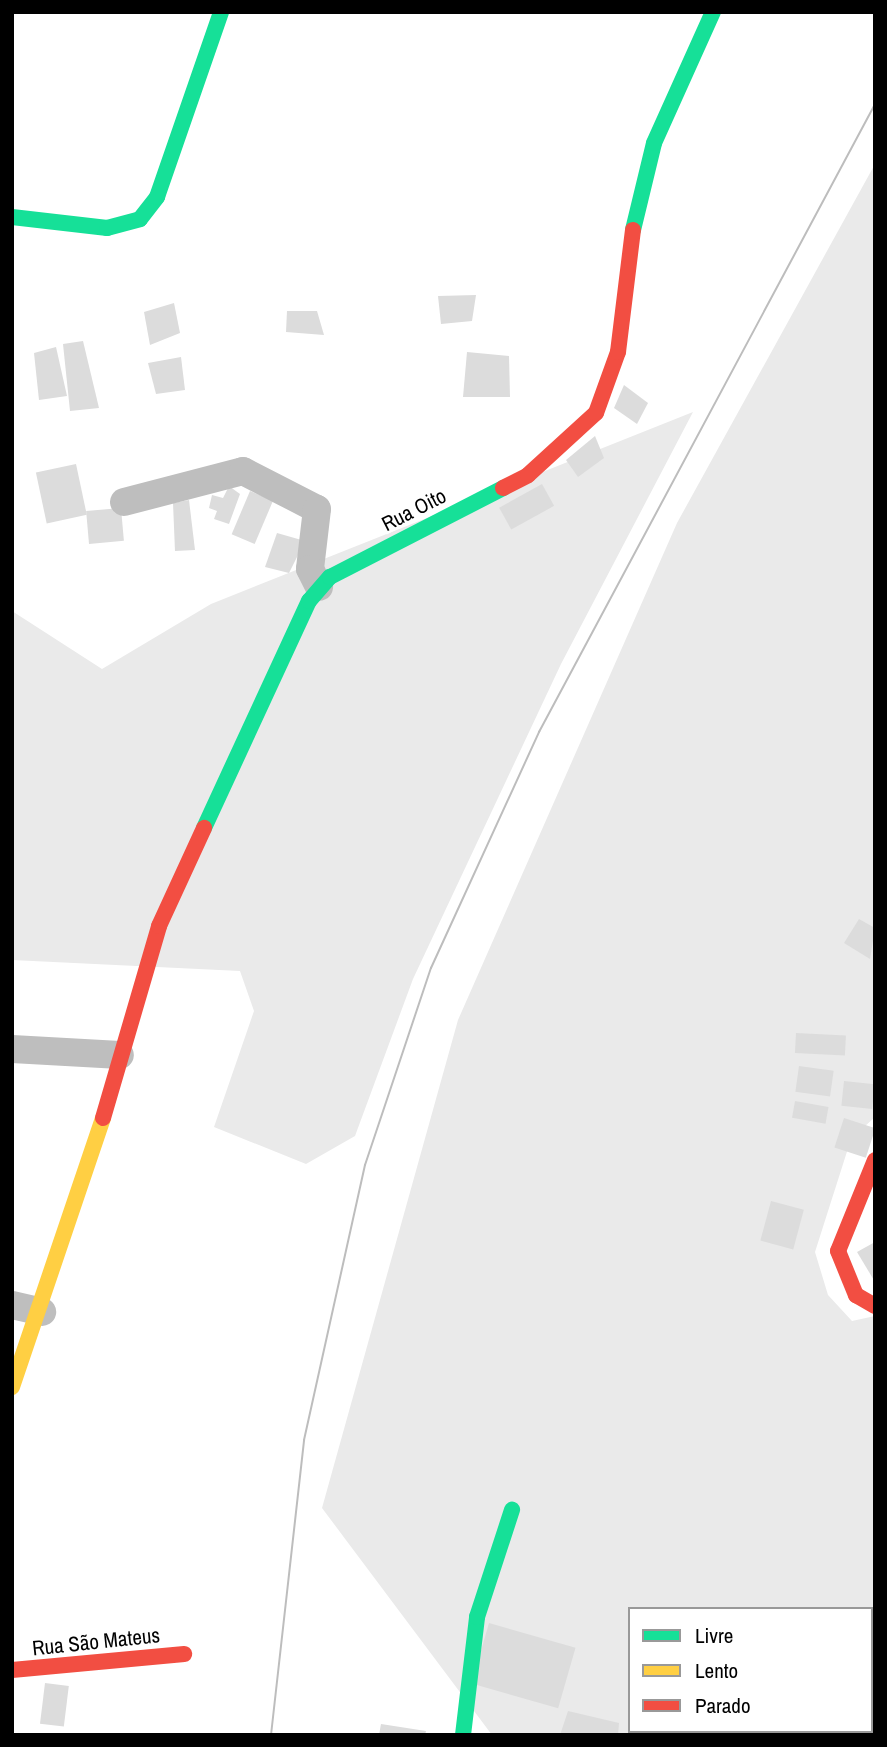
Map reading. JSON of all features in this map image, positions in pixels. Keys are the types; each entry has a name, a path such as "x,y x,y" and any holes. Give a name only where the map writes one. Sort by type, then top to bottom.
{"street":[{"path":"12,217 107,228 140,219 157,197 221,12"},
{"name":"Rua Oito","path":"319,587 528,475 596,413 618,352 643,180 713,12"},
{"path":"12,1387 42,1312 120,1055 189,854 319,587 310,569 317,509 243,471 124,502"},
{"path":"12,1049 120,1055"},
{"path":"875,1160 838,1251 856,1295 875,1306"},
{"path":"12,1305 42,1312"},
{"path":"463,1735 477,1617 512,1510"},
{"name":"Rua São Mateus","path":"12,1670 184,1654"}],"shaded area":[{"path":"875,164 875,1117 851,1139 815,1252 828,1295 852,1321 875,1316 875,1735 492,1735 322,1508 458,1020 677,523"},
{"path":"693,412 561,664 413,979 355,1136 306,1164 214,1127 254,1011 240,971 12,960 12,611 102,669 211,604"}],"building":[{"path":"476,295 472,321 441,324 438,296"},
{"path":"174,303 180,333 150,345 144,312"},
{"path":"287,311 317,311 324,335 286,332"},
{"path":"83,341 99,408 70,411 63,344"},
{"path":"56,347 67,396 39,400 34,353"},
{"path":"467,352 509,356 510,397 463,397"},
{"path":"181,357 185,390 156,394 148,363"},
{"path":"624,385 648,403 637,424 614,408"},
{"path":"595,436 604,458 578,477 566,460"},
{"path":"76,464 87,515 47,523 36,473"},
{"path":"542,484 554,506 511,530 499,508"},
{"path":"229,486 240,494 229,524 214,519 217,511 209,508 212,495 223,498"},
{"path":"250,491 273,501 255,544 232,534"},
{"path":"189,500 195,550 175,551 173,503"},
{"path":"121,508 124,541 89,544 86,511"},
{"path":"277,533 305,541 289,573 265,567"},
{"path":"859,919 875,928 870,959 844,943"},
{"path":"796,1033 846,1036 845,1056 795,1053"},
{"path":"799,1066 834,1071 830,1097 795,1092"},
{"path":"844,1081 875,1084 872,1109 841,1106"},
{"path":"795,1101 828,1107 826,1124 792,1118"},
{"path":"844,1118 875,1128 866,1158 834,1147"},
{"path":"771,1201 804,1210 793,1249 760,1241"},
{"path":"875,1242 875,1282 857,1252"},
{"path":"489,1623 576,1648 558,1708 472,1684"},
{"path":"45,1683 69,1686 64,1727 40,1724"},
{"path":"568,1711 619,1723 618,1735 560,1735"},
{"path":"381,1724 426,1731 425,1735 379,1735"}],"tram line":[{"path":"271,1735 304,1440 365,1165 431,968 539,732 875,104"}],"traffic: fast":[{"path":"12,217 107,228 140,219 157,197 221,12"},
{"path":"633,230 654,143 713,12"},
{"path":"204,828 309,601 330,577 503,488"},
{"path":"463,1735 477,1617 512,1510"}],"traffic: slow":[{"path":"12,1387 103,1118"}],"traffic: jam":[{"path":"503,488 528,475 596,413 618,352 633,230"},
{"path":"103,1118 159,926 204,828"},
{"path":"875,1160 838,1251 856,1295 875,1306"},
{"path":"12,1670 184,1654"}]}
